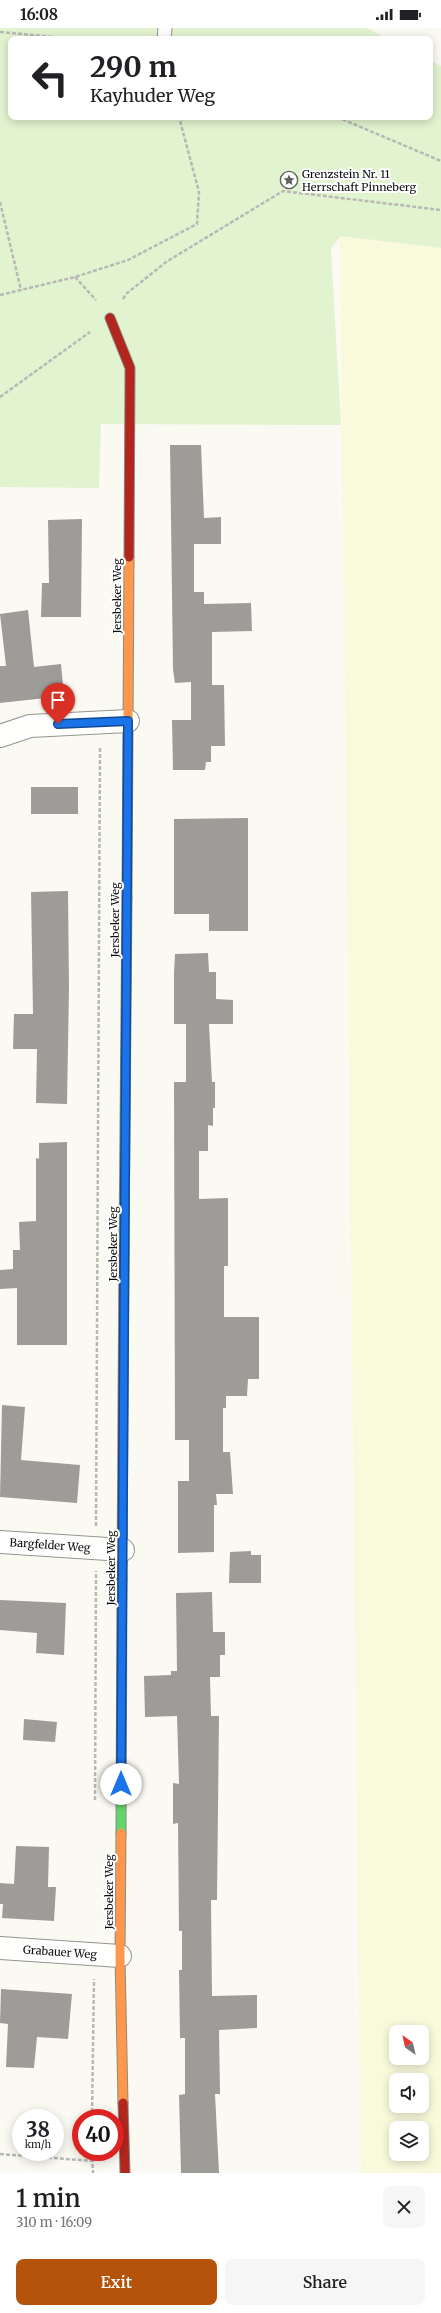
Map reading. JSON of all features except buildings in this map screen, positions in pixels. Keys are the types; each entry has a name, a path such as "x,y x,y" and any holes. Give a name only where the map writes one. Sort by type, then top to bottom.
{"street":[{"name":"Jersbeker Weg","path":"110,318 130,368 120,1956 125,2173"},
{"path":"0,736 30,726 128,721"},
{"name":"Bargfelder Weg","path":"0,1542 123,1550"},
{"name":"Grabauer Weg","path":"0,1948 120,1956"}],"path":[{"path":"0,32 43,36"},
{"path":"0,295 75,277 128,260 197,224 199,192 180,120"},
{"path":"344,120 441,161"},
{"path":"0,398 110,318 126,294 166,262 283,191 441,210"},
{"path":"0,202 21,290"},
{"path":"75,277 98,303"},
{"path":"95,1803 100,722"},
{"path":"92,2109 95,1954"},
{"path":"0,2154 72,2159"},
{"path":"93,2161 93,2173"}],"green space":[{"path":"0,28 367,28 382,36 8,36 8,120 433,120 433,62 441,66 441,248 341,236 331,248 341,425 101,424 99,488 0,487"},
{"path":"340,236 441,248 441,2173 361,2173"}],"traffic: fast":[{"path":"124,1243 127,898"},
{"path":"121,1833 122,1579"}],"traffic: slow":[{"path":"127,898 129,557"},
{"path":"121,1833 120,1956 123,2103"}],"traffic: jam":[{"path":"110,318 130,368 129,557"},
{"path":"122,1579 124,1243"},
{"path":"123,2103 125,2173"}],"place":[{"name":"Grenzstein Nr. 11 Herrschaft Pinneberg","path":"289,180"}],"route":[{"path":"58,724 128,721 121,1784"}]}
